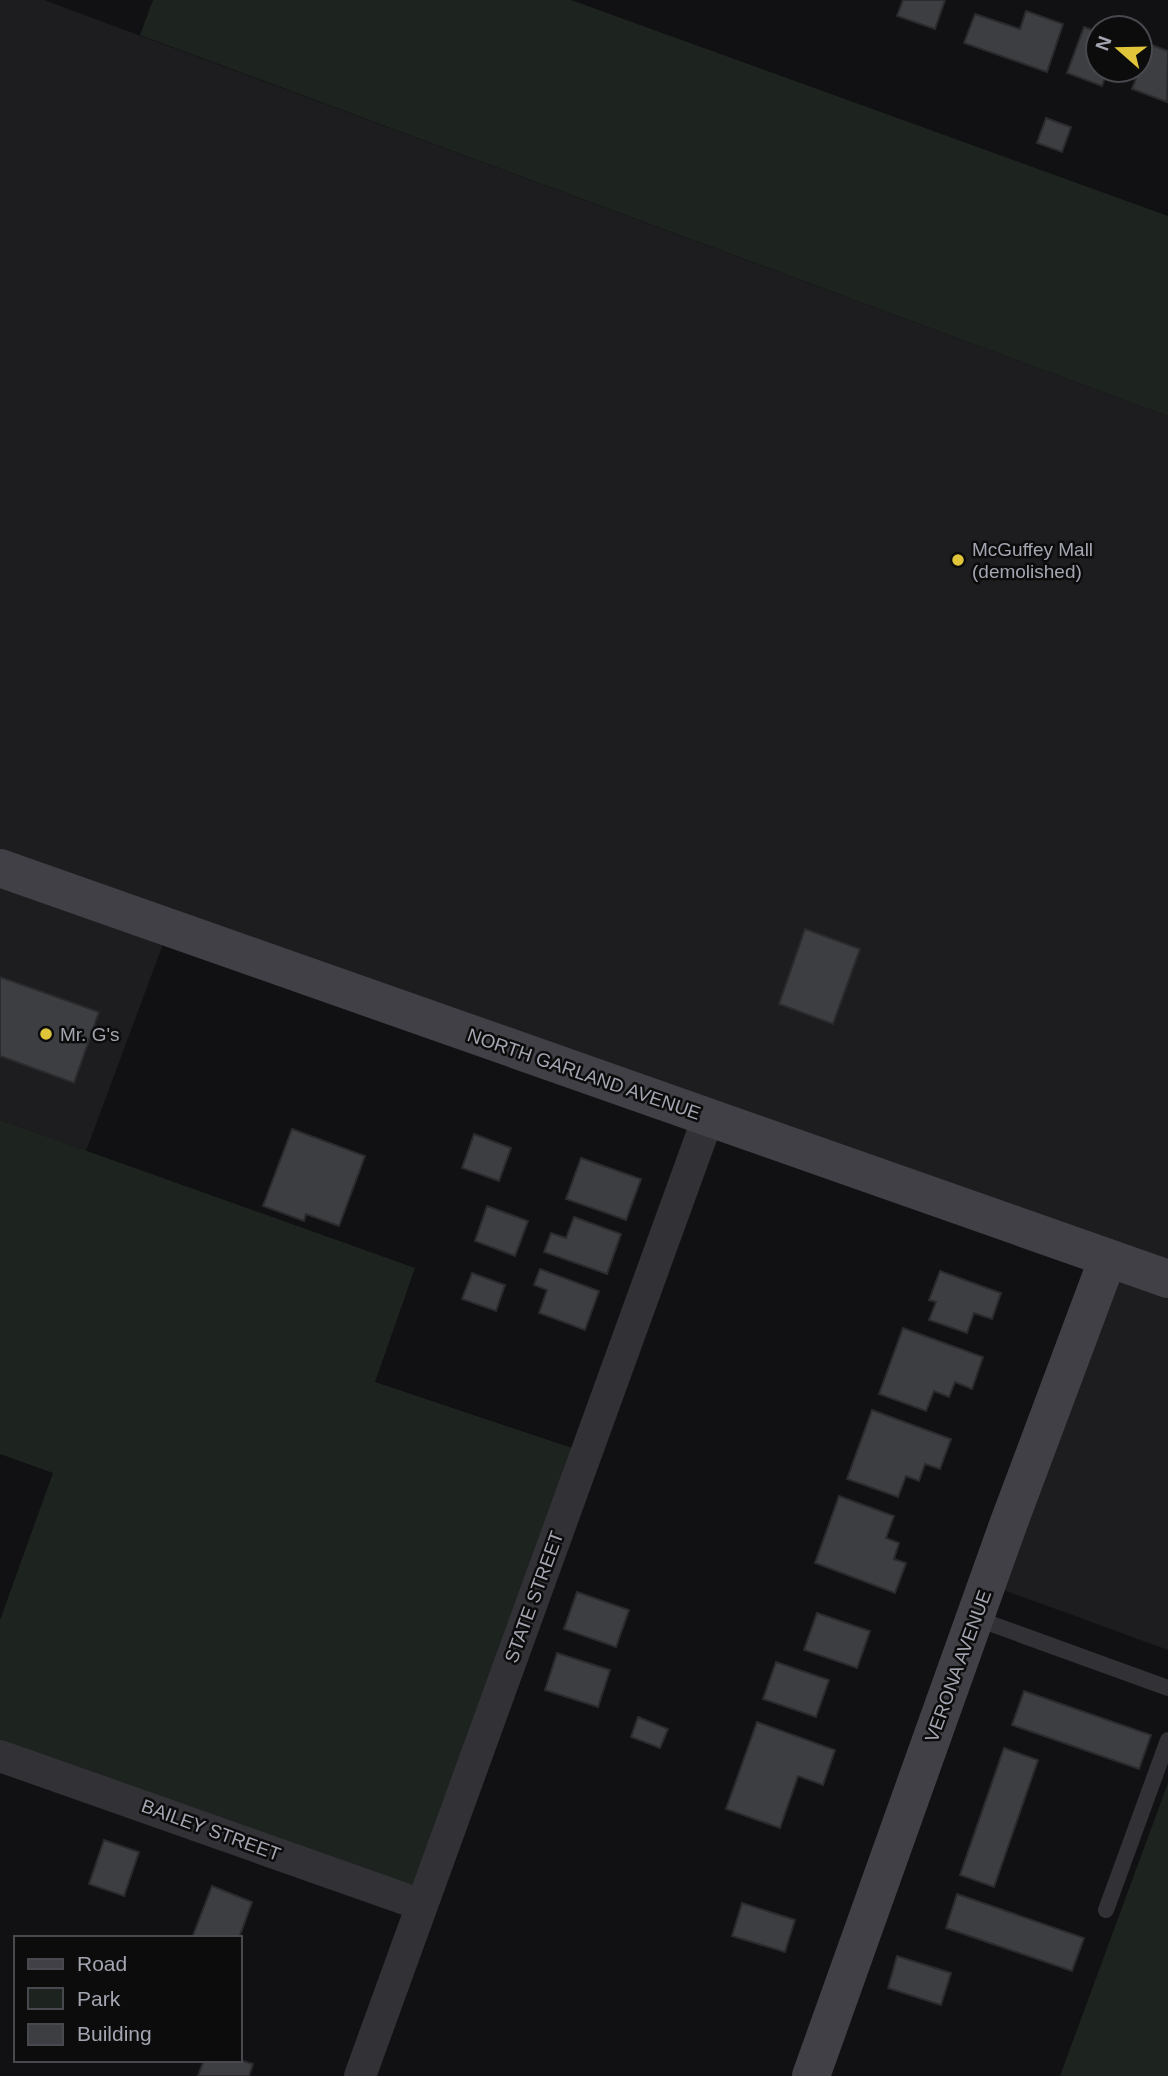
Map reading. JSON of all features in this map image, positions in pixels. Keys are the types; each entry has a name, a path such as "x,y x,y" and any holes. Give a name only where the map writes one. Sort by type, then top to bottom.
{"street":[{"name":"NORTH GARLAND AVENUE","path":"0,868 1168,1279"},
{"name":"STATE STREET","path":"360,2076 708,1118"},
{"name":"VERONA AVENUE","path":"811,2076 975,1618 1108,1258"},
{"name":"BAILEY STREET","path":"0,1755 422,1905"}],"lane":[{"path":"975,1618 1168,1688"},
{"path":"1106,1910 1168,1740"}],"shaded area":[{"path":"0,0 44,0 1168,416 1168,1650 987,1584 1108,1258 169,928 86,1151 0,1120"}],"green space":[{"path":"153,0 571,0 1168,216 1168,416 140,35"},
{"path":"0,1120 415,1268 375,1382 587,1453 422,1905 0,1756 0,1620 53,1473 0,1454"},
{"path":"1168,1783 1168,2076 1060,2076"}],"building":[{"path":"903,0 945,0 935,29 897,16"},
{"path":"1026,11 1063,24 1047,72 964,43 975,14 1020,29"},
{"path":"1084,27 1084,79 1067,73"},
{"path":"1154,46 1168,51 1167,102 1132,89 1134,84 1154,84"},
{"path":"1046,118 1071,127 1062,152 1037,143"},
{"path":"805,929 860,949 833,1024 779,1004"},
{"name":"Mr. G's","path":"0,977 99,1012 74,1083 0,1056"},
{"path":"292,1129 365,1156 339,1226 306,1214 304,1221 263,1206"},
{"path":"474,1134 511,1148 499,1181 462,1168"},
{"path":"581,1158 641,1179 626,1220 566,1199"},
{"path":"487,1206 528,1221 515,1256 475,1241"},
{"path":"574,1217 621,1234 607,1274 544,1252 551,1233 566,1238"},
{"path":"540,1269 599,1291 585,1330 539,1313 547,1290 534,1285"},
{"path":"940,1271 1001,1293 992,1319 974,1313 967,1333 929,1320 936,1302 929,1300"},
{"path":"472,1273 505,1285 496,1311 462,1299"},
{"path":"903,1328 983,1357 972,1389 955,1382 949,1397 934,1391 926,1411 879,1394"},
{"path":"872,1410 951,1439 940,1469 925,1464 919,1481 906,1476 898,1497 847,1479"},
{"path":"839,1496 894,1516 886,1538 899,1543 894,1559 906,1563 895,1593 815,1563"},
{"path":"577,1592 629,1610 616,1647 564,1629"},
{"path":"817,1613 870,1631 857,1668 804,1650"},
{"path":"557,1653 610,1670 598,1707 545,1690"},
{"path":"776,1662 829,1680 816,1717 763,1699"},
{"path":"1024,1691 1151,1735 1139,1769 1012,1725"},
{"path":"638,1717 668,1729 660,1748 631,1737"},
{"path":"757,1722 835,1750 823,1785 798,1776 780,1828 726,1809"},
{"path":"1004,1748 1038,1760 994,1887 960,1875"},
{"path":"104,1840 139,1852 124,1896 89,1884"},
{"path":"212,1886 252,1902 240,1936 193,1936"},
{"path":"957,1894 1084,1938 1072,1971 946,1928"},
{"path":"742,1903 795,1920 785,1952 732,1936"},
{"path":"897,1956 951,1973 941,2005 888,1988"},
{"path":"242,2061 253,2064 249,2076 198,2076 203,2062"}],"place":[{"name":"McGuffey Mall (demolished)","path":"958,560"},
{"name":"Mr. G's","path":"46,1034"}]}
